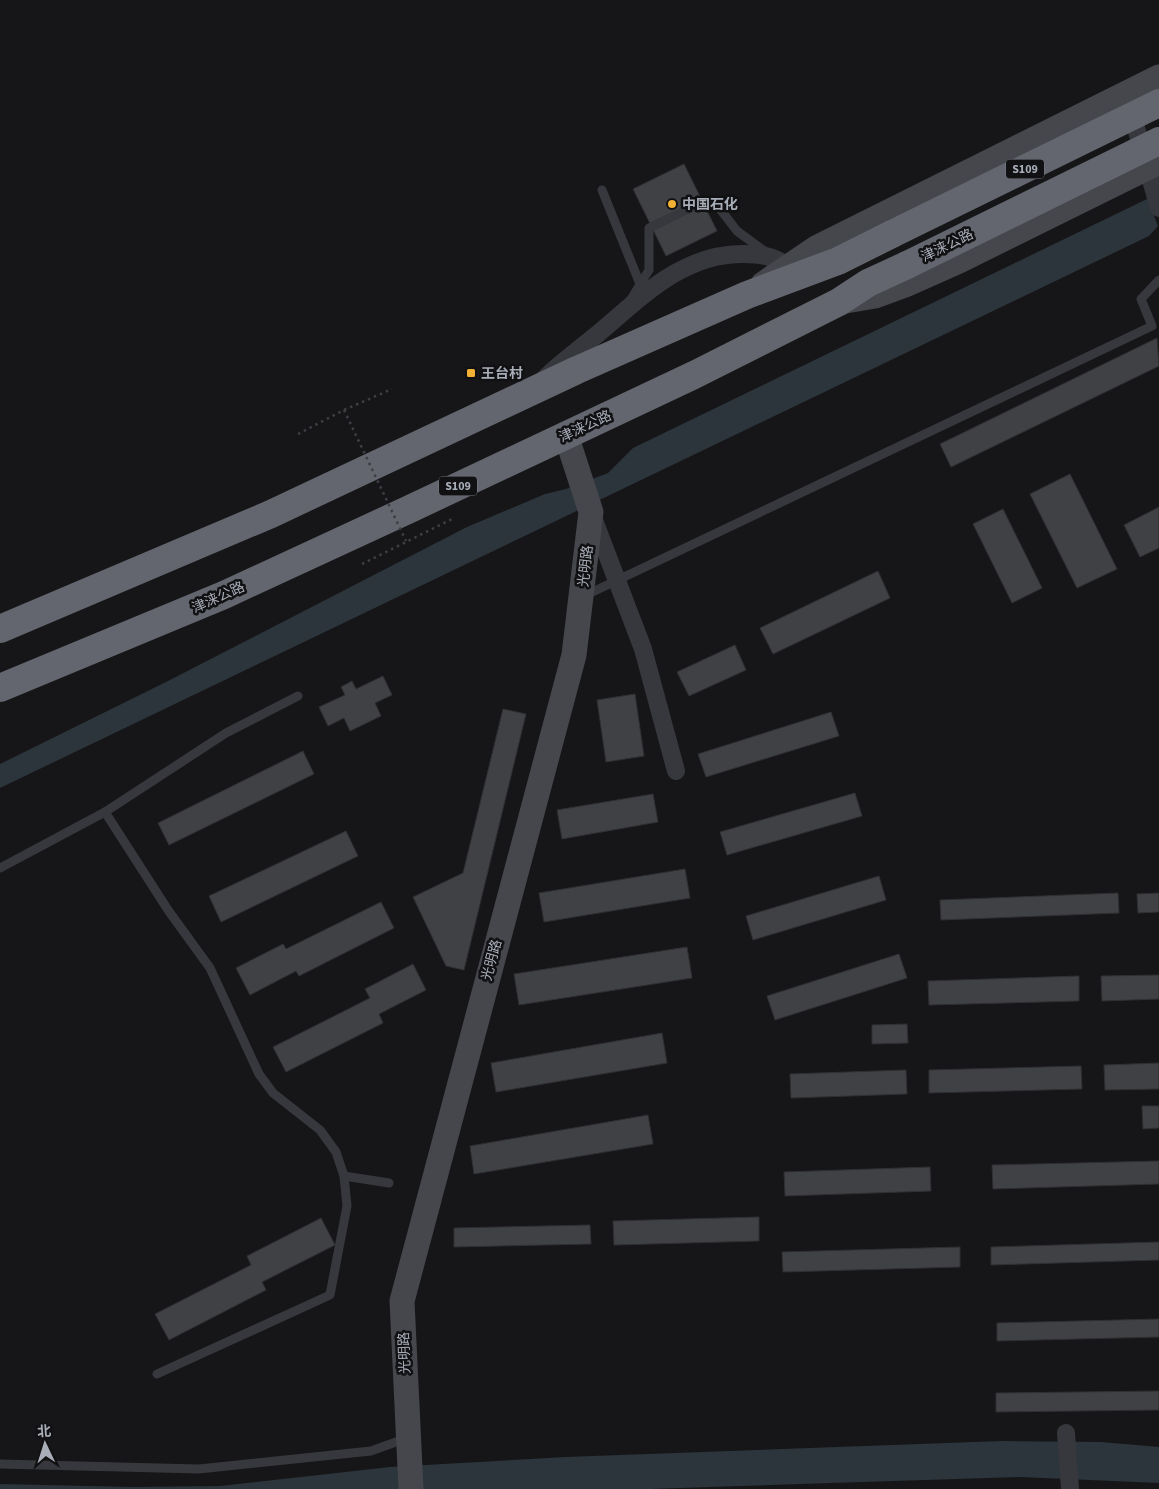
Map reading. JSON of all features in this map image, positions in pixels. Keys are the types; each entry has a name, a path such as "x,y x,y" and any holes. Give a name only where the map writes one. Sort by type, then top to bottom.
{"highway":[{"name":"S109","path":"0,629 271,514 530,393 747,295 786,266 838,261 1159,103"},
{"name":"津涞公路","path":"0,688 224,595 694,375 839,302 868,284 1159,141"}],"street":[{"path":"530,393 564,359 668,276 703,259 719,255 738,254 786,266 834,238 1125,92 1159,77"},
{"path":"1125,92 1153,168 1159,208"},
{"path":"839,302 875,296 905,286 959,262 1153,168"},
{"name":"光明路","path":"411,1489 402,1301 574,655 591,512 566,435"},
{"path":"591,512 643,649 676,771"},
{"path":"1066,1434 1070,1488"}],"lane":[{"path":"602,190 640,284"},
{"path":"621,314 650,266 647,247 649,228 705,201 717,205 737,231 786,266"},
{"path":"581,598 1152,326 1142,299 1159,280"},
{"path":"0,868 105,812 226,733 298,696"},
{"path":"105,812 168,910 210,968 258,1074 273,1092 320,1130 336,1152 344,1176 347,1206 330,1295 157,1374"},
{"path":"344,1176 389,1183"},
{"path":"0,1464 199,1468 371,1450 408,1444"}],"path":[{"path":"298,434 344,410 392,389"},
{"path":"344,410 406,541"},
{"path":"362,564 454,518"}],"shaded area":[{"path":"1147,199 1158,226 1149,236 0,788 0,764 166,682 467,527 545,494 566,489 608,473 633,448"},
{"path":"1002,1441 1101,1442 1159,1447 1159,1483 1020,1477 650,1489 0,1489 0,1484 133,1487 220,1486 390,1467 566,1457"}],"building":[{"path":"684,164 717,231 666,256 633,189"},
{"path":"1157,338 1159,366 951,467 940,444"},
{"path":"1070,474 1117,569 1077,588 1030,494"},
{"path":"1159,507 1159,548 1140,557 1124,525"},
{"path":"1003,509 1042,588 1012,603 973,524"},
{"path":"878,571 890,598 773,654 760,628"},
{"path":"735,645 746,670 689,696 677,672"},
{"path":"383,676 392,695 375,703 381,716 350,731 344,718 328,726 319,707 345,695 341,687 352,681 356,689"},
{"path":"635,694 644,756 606,762 597,700"},
{"path":"503,709 526,714 464,970 446,966 413,897 463,873"},
{"path":"831,712 839,736 706,777 698,754"},
{"path":"303,751 314,774 169,845 158,823"},
{"path":"855,793 862,816 727,855 720,832"},
{"path":"653,794 658,822 562,839 557,810"},
{"path":"346,831 358,856 221,922 209,896"},
{"path":"685,869 690,898 544,922 539,893"},
{"path":"879,876 886,900 753,940 746,916"},
{"path":"1118,893 1119,913 941,920 940,900"},
{"path":"1159,893 1159,912 1138,913 1137,894"},
{"path":"381,902 394,928 299,976 296,971 250,995 236,968 283,944 286,949"},
{"path":"687,947 692,978 519,1005 514,974"},
{"path":"899,954 907,978 775,1020 767,996"},
{"path":"413,964 426,990 379,1014 383,1023 286,1072 273,1047 370,998 365,989"},
{"path":"1159,975 1159,999 1102,1001 1101,976"},
{"path":"1079,976 1079,1001 929,1005 928,981"},
{"path":"907,1024 908,1043 872,1044 872,1025"},
{"path":"662,1033 667,1063 496,1092 491,1063"},
{"path":"1159,1063 1159,1089 1105,1090 1104,1065"},
{"path":"1081,1066 1082,1089 929,1093 929,1070"},
{"path":"906,1070 907,1094 791,1098 790,1074"},
{"path":"1142,1106 1159,1106 1159,1128 1143,1129"},
{"path":"648,1115 653,1144 474,1174 470,1146"},
{"path":"1159,1161 1159,1184 993,1189 992,1165"},
{"path":"930,1167 931,1191 785,1196 784,1172"},
{"path":"759,1217 759,1241 614,1245 613,1221"},
{"path":"321,1218 335,1245 262,1282 266,1290 169,1340 155,1314 251,1265 247,1256"},
{"path":"590,1225 591,1244 454,1247 454,1228"},
{"path":"1159,1242 1159,1260 991,1265 991,1247"},
{"path":"960,1247 960,1267 783,1272 782,1252"},
{"path":"1159,1319 1159,1337 997,1341 997,1323"},
{"path":"1159,1391 1159,1410 996,1412 996,1393"}],"place":[{"name":"中国石化","path":"672,204"},
{"name":"王台村","path":"471,373"}]}
